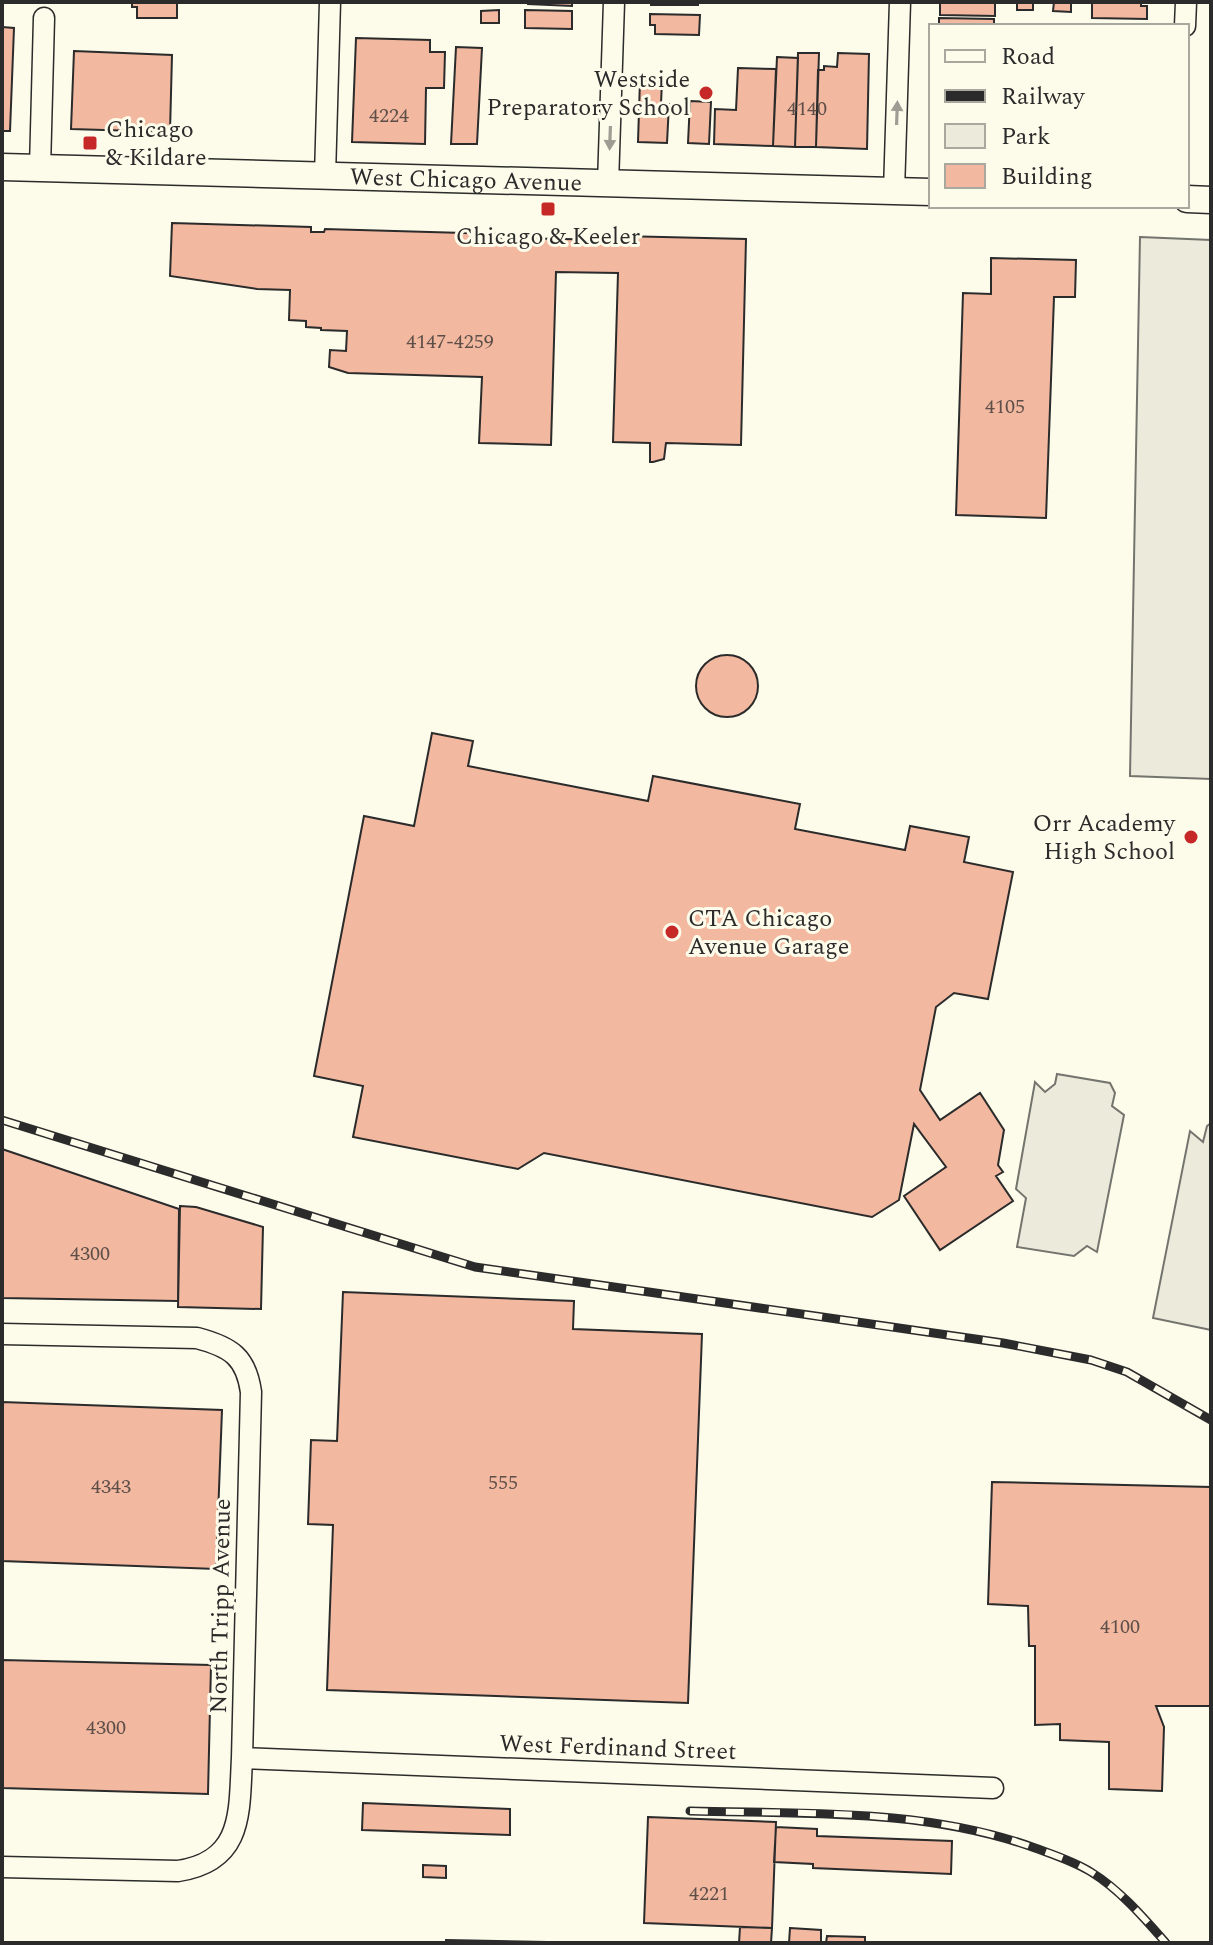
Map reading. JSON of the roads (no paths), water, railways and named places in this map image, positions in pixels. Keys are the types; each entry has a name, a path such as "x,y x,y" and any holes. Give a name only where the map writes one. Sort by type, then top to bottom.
{"main road":[{"name":"West Chicago Avenue","path":"2,167 929,192"},
{"path":"1189,199 1211,200"}],"street":[{"path":"325,176 330,2"},
{"path":"608,184 614,2"},
{"path":"894,191 900,2"},
{"path":"1185,24 1186,2"},
{"path":"40,168 44,18"},
{"name":"North Tripp Avenue","path":"2,1334 197,1338 219,1344 239,1358 248,1373 251,1392 242,1758 238,1815 232,1837 202,1868 178,1871 2,1867"},
{"name":"West Ferdinand Street","path":"242,1758 993,1788"}],"railway":[{"path":"2,1120 475,1267 1003,1343 1091,1360 1127,1372 1211,1420"},
{"path":"690,1811 864,1816 951,1826 993,1835 1035,1848 1091,1872 1121,1896 1166,1943"}],"place":[{"name":"Westside Preparatory School","path":"706,93"},
{"name":"Chicago & Kildare","path":"90,143"},
{"name":"Chicago & Keeler","path":"548,209"},
{"name":"Orr Academy High School","path":"1191,837"},
{"name":"CTA Chicago Avenue Garage","path":"672,932"}]}
